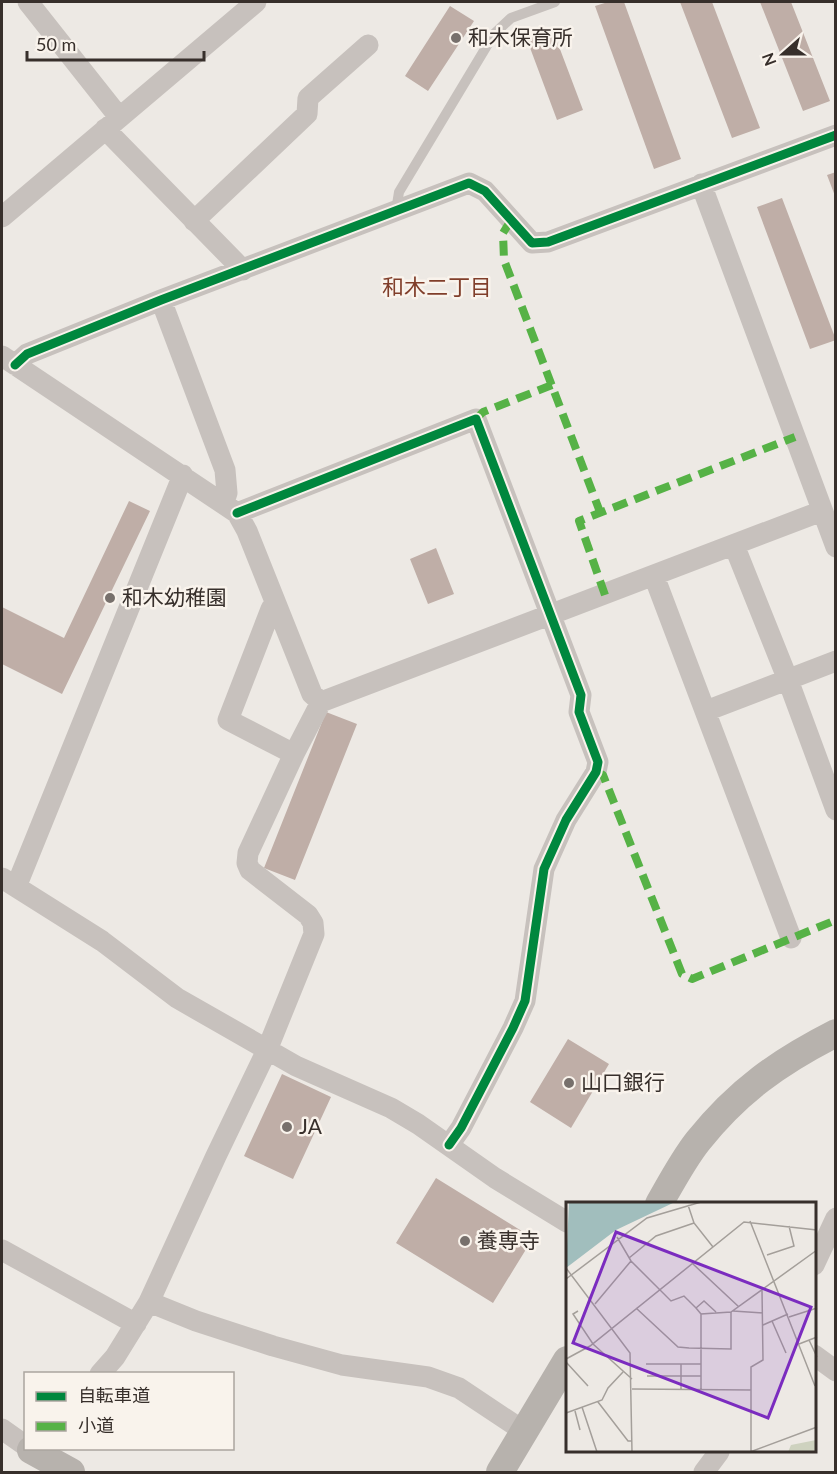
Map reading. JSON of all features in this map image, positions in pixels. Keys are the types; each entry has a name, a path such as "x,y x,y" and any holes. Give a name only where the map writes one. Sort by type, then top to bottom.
{"street":[{"path":"28,2 112,123 194,221 243,270"},
{"path":"2,217 256,2"},
{"path":"194,221 307,114 308,98 368,45"},
{"path":"8,360 469,183 485,191 532,243 548,242 836,135"},
{"path":"701,184 836,547"},
{"path":"161,300 225,470 230,507"},
{"path":"8,360 230,507 247,531 312,694 321,702"},
{"path":"230,507 476,418 581,695 579,712 598,762 596,772 566,820 544,869 525,1001 461,1128 448,1145"},
{"path":"183,475 9,882 102,941 177,998 296,1066 391,1108 495,1178 566,1221"},
{"path":"102,1372 115,1357 149,1302 267,1050 314,934 313,923 308,915 250,870 247,862 248,853 321,702 822,511"},
{"path":"734,544 836,810"},
{"path":"654,576 791,938"},
{"path":"277,606 271,609 228,720 294,754"},
{"path":"706,711 836,661"},
{"path":"660,1202 697,1142 732,1104 764,1075 803,1049 836,1033"},
{"path":"816,1261 836,1218"},
{"path":"2,1251 136,1324"},
{"path":"149,1302 196,1321 342,1365 428,1377 459,1388 525,1432"},
{"path":"816,1356 836,1371"},
{"path":"500,1473 566,1362"},
{"path":"2,1429 24,1444"},
{"path":"32,1450 71,1473"},
{"path":"704,1473 718,1453"}],"lane":[{"path":"396,211 399,192 494,34 511,18 555,2"}],"building":[{"path":"608,2 624,2 681,159 654,169 595,6"},
{"path":"680,2 712,2 760,128 732,138"},
{"path":"760,2 791,2 830,101 803,111"},
{"path":"450,6 474,21 428,91 405,76"},
{"path":"552,28 583,110 557,120 526,37"},
{"path":"836,172 836,196 835,196 827,175"},
{"path":"782,198 836,340 810,349 757,207"},
{"path":"129,501 150,511 62,694 2,664 2,607 64,638"},
{"path":"436,548 454,594 428,604 410,559"},
{"path":"326,712 357,724 295,880 264,868"},
{"name":"山口銀行","path":"568,1039 609,1064 571,1128 530,1102"},
{"name":"JA","path":"282,1074 331,1097 293,1179 244,1156"},
{"name":"養専寺","path":"436,1178 533,1238 493,1303 396,1243"}],"marked path":[{"path":"511,220 503,233 504,260 600,512"},
{"path":"476,419 483,412 552,385"},
{"path":"605,595 579,521 795,437"},
{"path":"596,772 603,775 682,974 692,979 836,920"}],"cycle path":[{"path":"15,365 27,354 161,300 469,183 485,191 532,243 548,242 836,135"},
{"path":"237,513 476,419 581,695 579,712 598,762 596,772 566,820 544,869 525,1001 461,1128 449,1145"}],"place":[{"name":"和木保育所","path":"456,38"},
{"name":"和木幼稚園","path":"110,598"},
{"name":"山口銀行","path":"569,1083"},
{"name":"JA","path":"287,1127"},
{"name":"養専寺","path":"465,1241"}],"district":[{"name":"和木二丁目","path":"437,287"}]}
